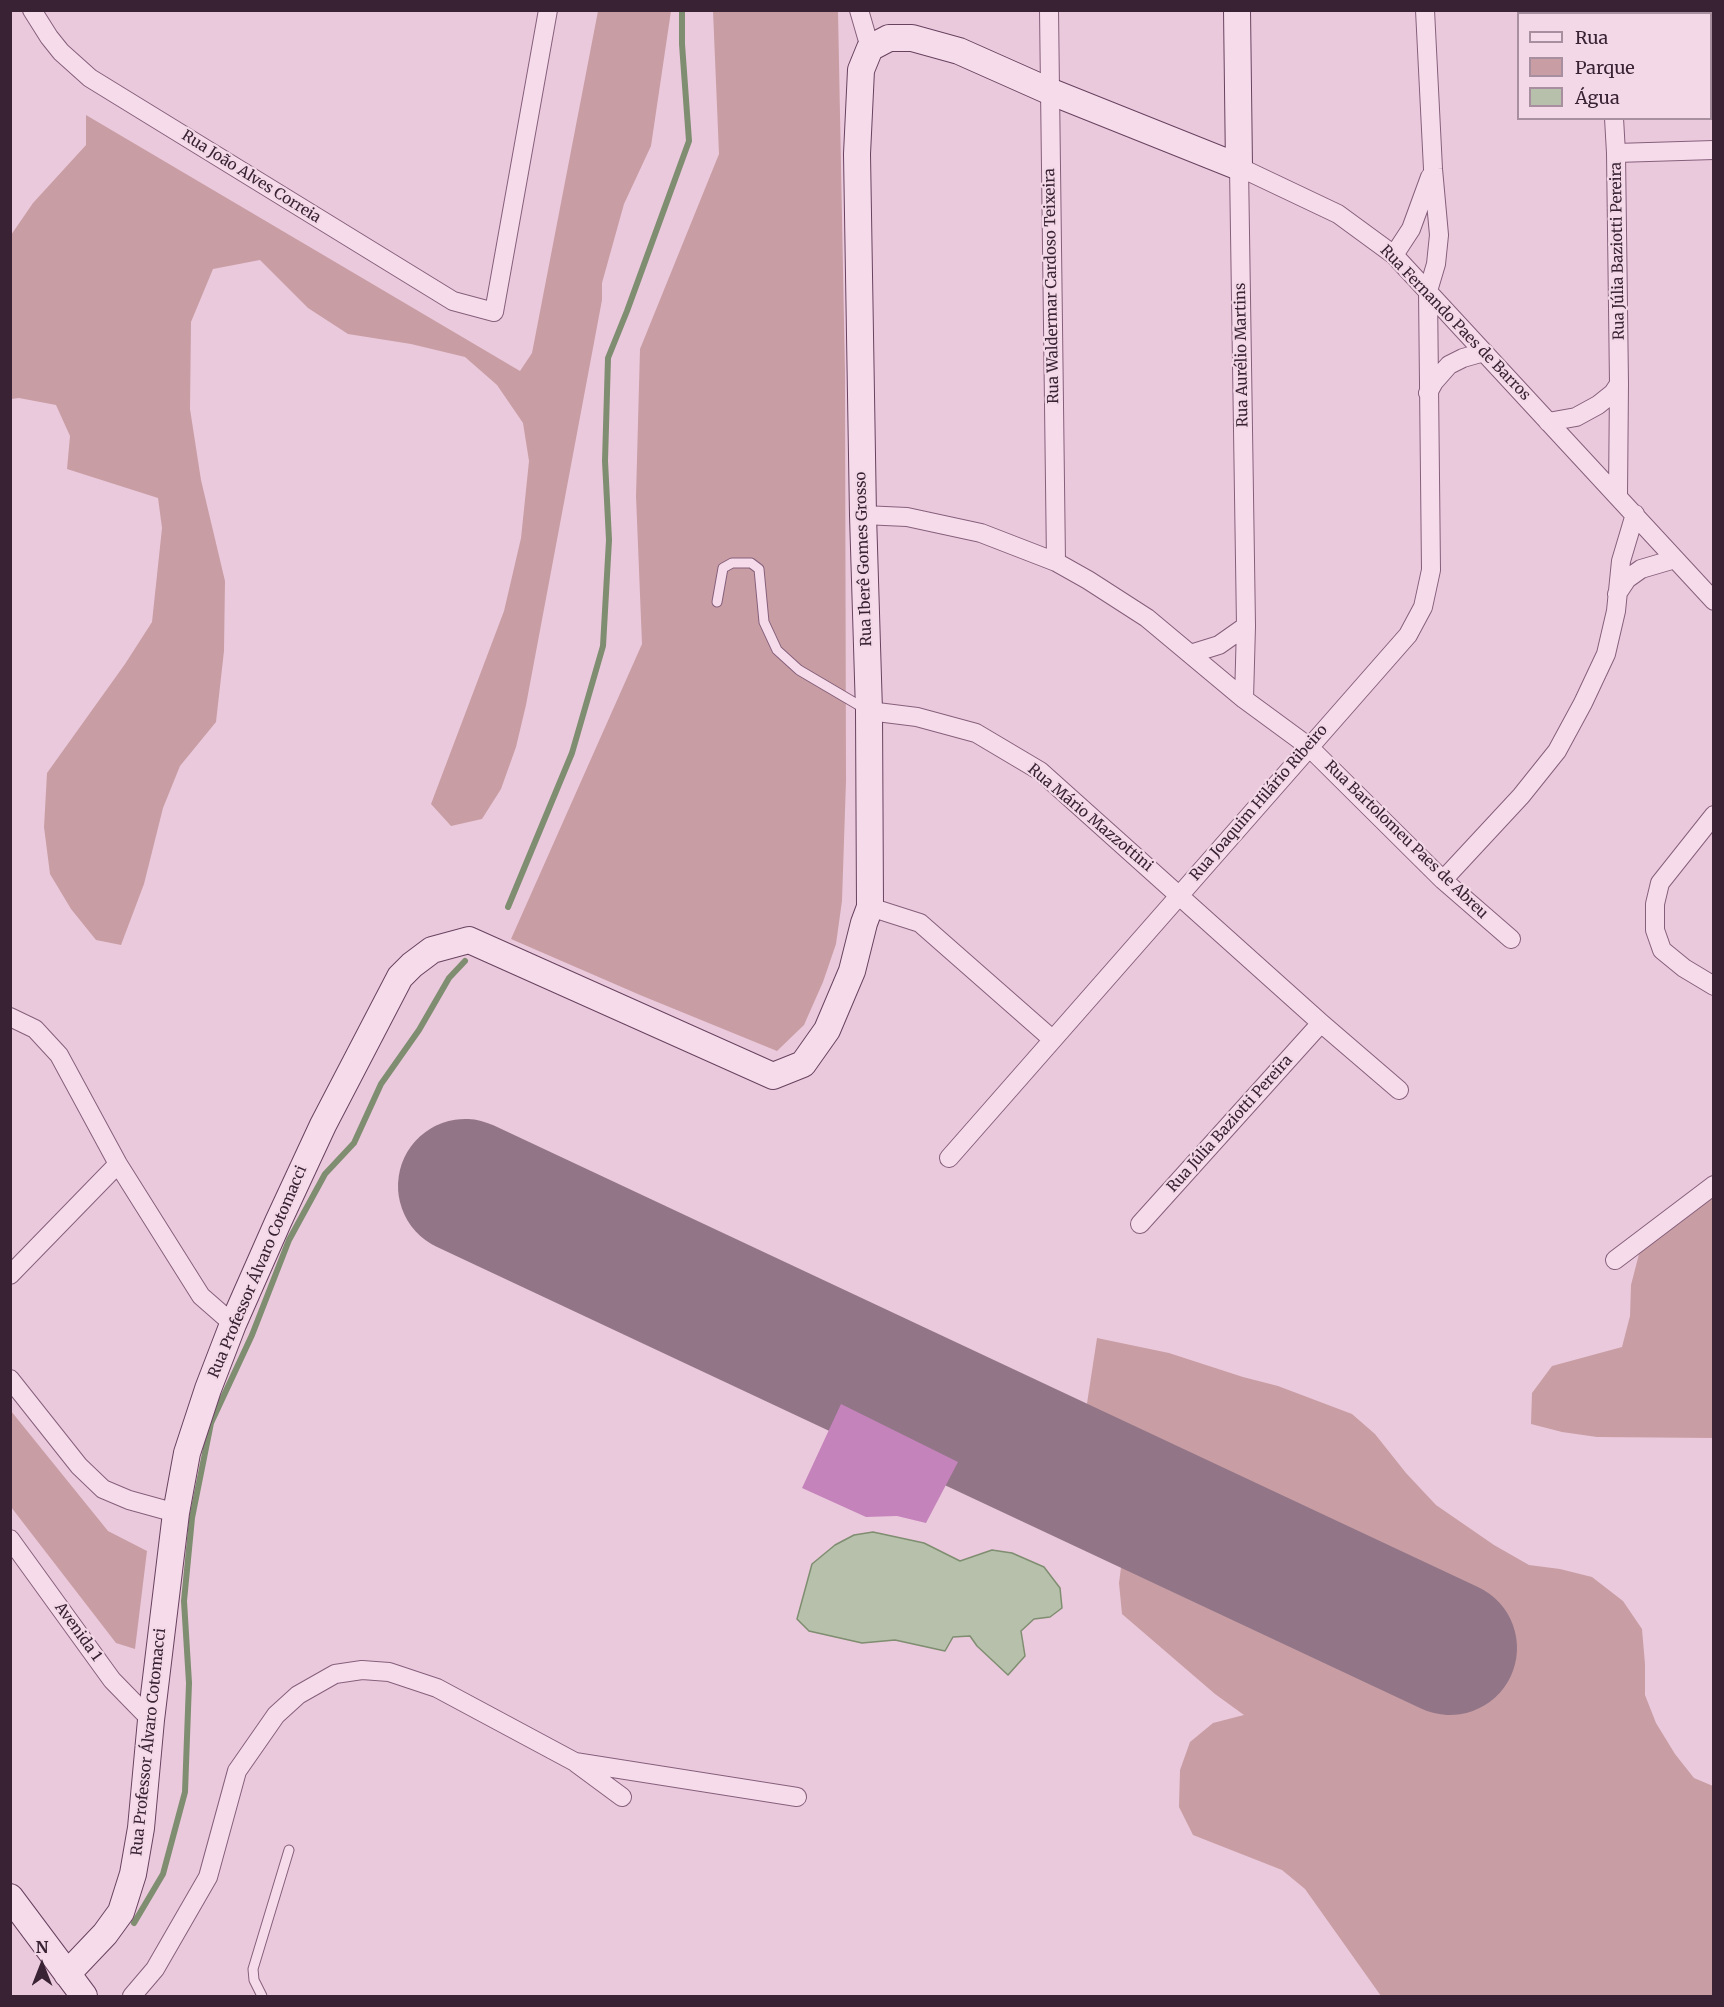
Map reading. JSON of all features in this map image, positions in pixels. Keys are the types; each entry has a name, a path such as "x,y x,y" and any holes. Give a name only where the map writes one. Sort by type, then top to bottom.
{"street":[{"name":"Rua João Alves Correia","path":"33,10 49,38 90,78 453,301 494,312 548,10"},
{"path":"859,10 870,48"},
{"name":"Rua Waldermar Cardoso Teixeira","path":"1049,10 1056,562"},
{"name":"Rua Aurélio Martins","path":"1237,10 1246,626 1244,699"},
{"name":"Rua Joaquim Hilário Ribeiro","path":"949,1158 1308,746 1408,635 1423,607 1431,570 1428,291 1436,264 1439,235 1432,169 1425,10"},
{"name":"Rua Fernando Paes de Barros","path":"870,48 889,38 912,38 959,51 1049,91 1239,167 1338,214 1394,255 1618,495 1713,601"},
{"name":"Rua Iberê Gomes Grosso","path":"773,1076 803,1064 827,1030 852,971 870,907 869,711 857,154 861,69 870,48"},
{"name":"Rua Júlia Baziotti Pereira","path":"1614,120 1619,384 1618,495"},
{"path":"1616,153 1713,150"},
{"name":"Rua Joaquim Hilário Ribeiro","path":"1394,255 1411,229 1432,169"},
{"path":"1428,393 1434,382 1449,365 1484,351"},
{"path":"1548,422 1576,417 1598,405 1613,393 1619,384"},
{"path":"1443,880 1521,796 1557,751 1606,654 1616,611 1621,561 1635,514"},
{"name":"Rua Bartolomeu Paes de Abreu","path":"863,515 907,517 981,533 1056,562 1147,618 1244,699 1308,746 1443,880 1511,939"},
{"path":"1616,595 1627,579 1641,569 1675,559"},
{"path":"1190,654 1219,645 1246,626"},
{"name":"Rua Mário Mazzottini","path":"869,711 916,717 976,733 1040,771 1399,1090"},
{"path":"1713,815 1660,883 1655,904 1655,930 1662,950 1684,968 1713,986"},
{"path":"870,907 920,923 1052,1039"},
{"name":"Rua Professor Álvaro Cotomacci","path":"67,1974 105,1934 120,1912 133,1874 141,1828 150,1720 176,1513 188,1453 208,1389 233,1324 323,1125 400,977 432,950 469,940 773,1076"},
{"path":"10,1017 35,1029 59,1055 118,1164 201,1296 233,1324"},
{"name":"Rua Júlia Baziotti Pereira","path":"1140,1224 1321,1023"},
{"path":"10,1275 118,1164"},
{"path":"1615,1260 1713,1185"},
{"path":"10,1379 79,1466 103,1489 129,1500 176,1513"},
{"name":"Avenida 1","path":"10,1539 112,1680 150,1720"},
{"path":"132,1996 155,1969 208,1877 237,1771 276,1715 298,1695 335,1674 362,1670 389,1672 437,1688 575,1762 622,1797"},
{"path":"575,1762 796,1797"},
{"path":"10,1897 84,1996"}],"lane":[{"name":"Rua Mário Mazzottini","path":"717,602 723,568 732,563 751,563 759,569 764,622 777,650 799,670 869,711"},
{"path":"262,1996 254,1980 253,1969 289,1850"}],"green space":[{"path":"598,11 671,11 651,146 624,204 602,283 602,300 526,705 516,747 501,789 482,819 451,826 431,804 504,611 521,538 529,461 523,423 497,385 465,357 411,344 348,334 308,308 260,260 213,269 191,322 190,409 201,480 225,581 224,651 216,722 180,766 163,808 144,884 121,945 96,940 71,909 50,874 44,827 47,773 125,664 152,622 162,528 158,498 67,469 70,436 56,405 19,398 11,399 11,235 33,203 86,145 86,115 520,371 532,353"},
{"path":"713,11 838,11 845,372 846,781 842,901 836,944 823,982 804,1025 777,1051 511,939 642,644 636,496 640,349 719,154"},
{"path":"1713,1183 1713,1438 1597,1437 1562,1432 1531,1424 1532,1393 1552,1366 1622,1347 1630,1316 1631,1285 1639,1254"},
{"path":"1097,1338 1169,1353 1278,1386 1352,1414 1375,1434 1406,1473 1436,1505 1494,1545 1529,1565 1560,1569 1592,1577 1623,1601 1642,1629 1645,1695 1656,1723 1675,1754 1694,1778 1713,1786 1713,1996 1381,1996 1305,1889 1282,1870 1193,1835 1179,1807 1180,1770 1190,1742 1213,1723 1244,1715 1215,1694 1122,1614 1119,1583 1123,1552 1154,1556 1209,1584 1240,1596 1294,1632 1348,1660 1411,1665 1442,1661 1454,1635 1431,1630 1186,1521 1159,1505 1086,1442 1086,1410"},
{"path":"11,1411 108,1531 147,1551 135,1649 116,1643 11,1507"}],"water":[{"path":"873,1532 924,1543 960,1561 992,1550 1012,1553 1044,1567 1060,1588 1062,1608 1050,1617 1034,1619 1021,1631 1025,1656 1008,1675 977,1646 970,1636 953,1637 945,1651 895,1640 862,1643 809,1631 797,1619 812,1564 835,1545 854,1535"}],"building":[{"path":"841,1404 958,1462 926,1523 897,1516 866,1517 802,1488"}],"waterway":[{"path":"508,907 572,753 603,646 609,540 605,461 608,358 689,141 682,44 682,10"},
{"path":"134,1923 163,1874 185,1792 189,1683 184,1601 192,1518 211,1423 252,1335 289,1240 325,1174 354,1143 381,1084 419,1030 449,978 465,961"}],"runway":[{"path":"465,1186 1450,1648"}]}
